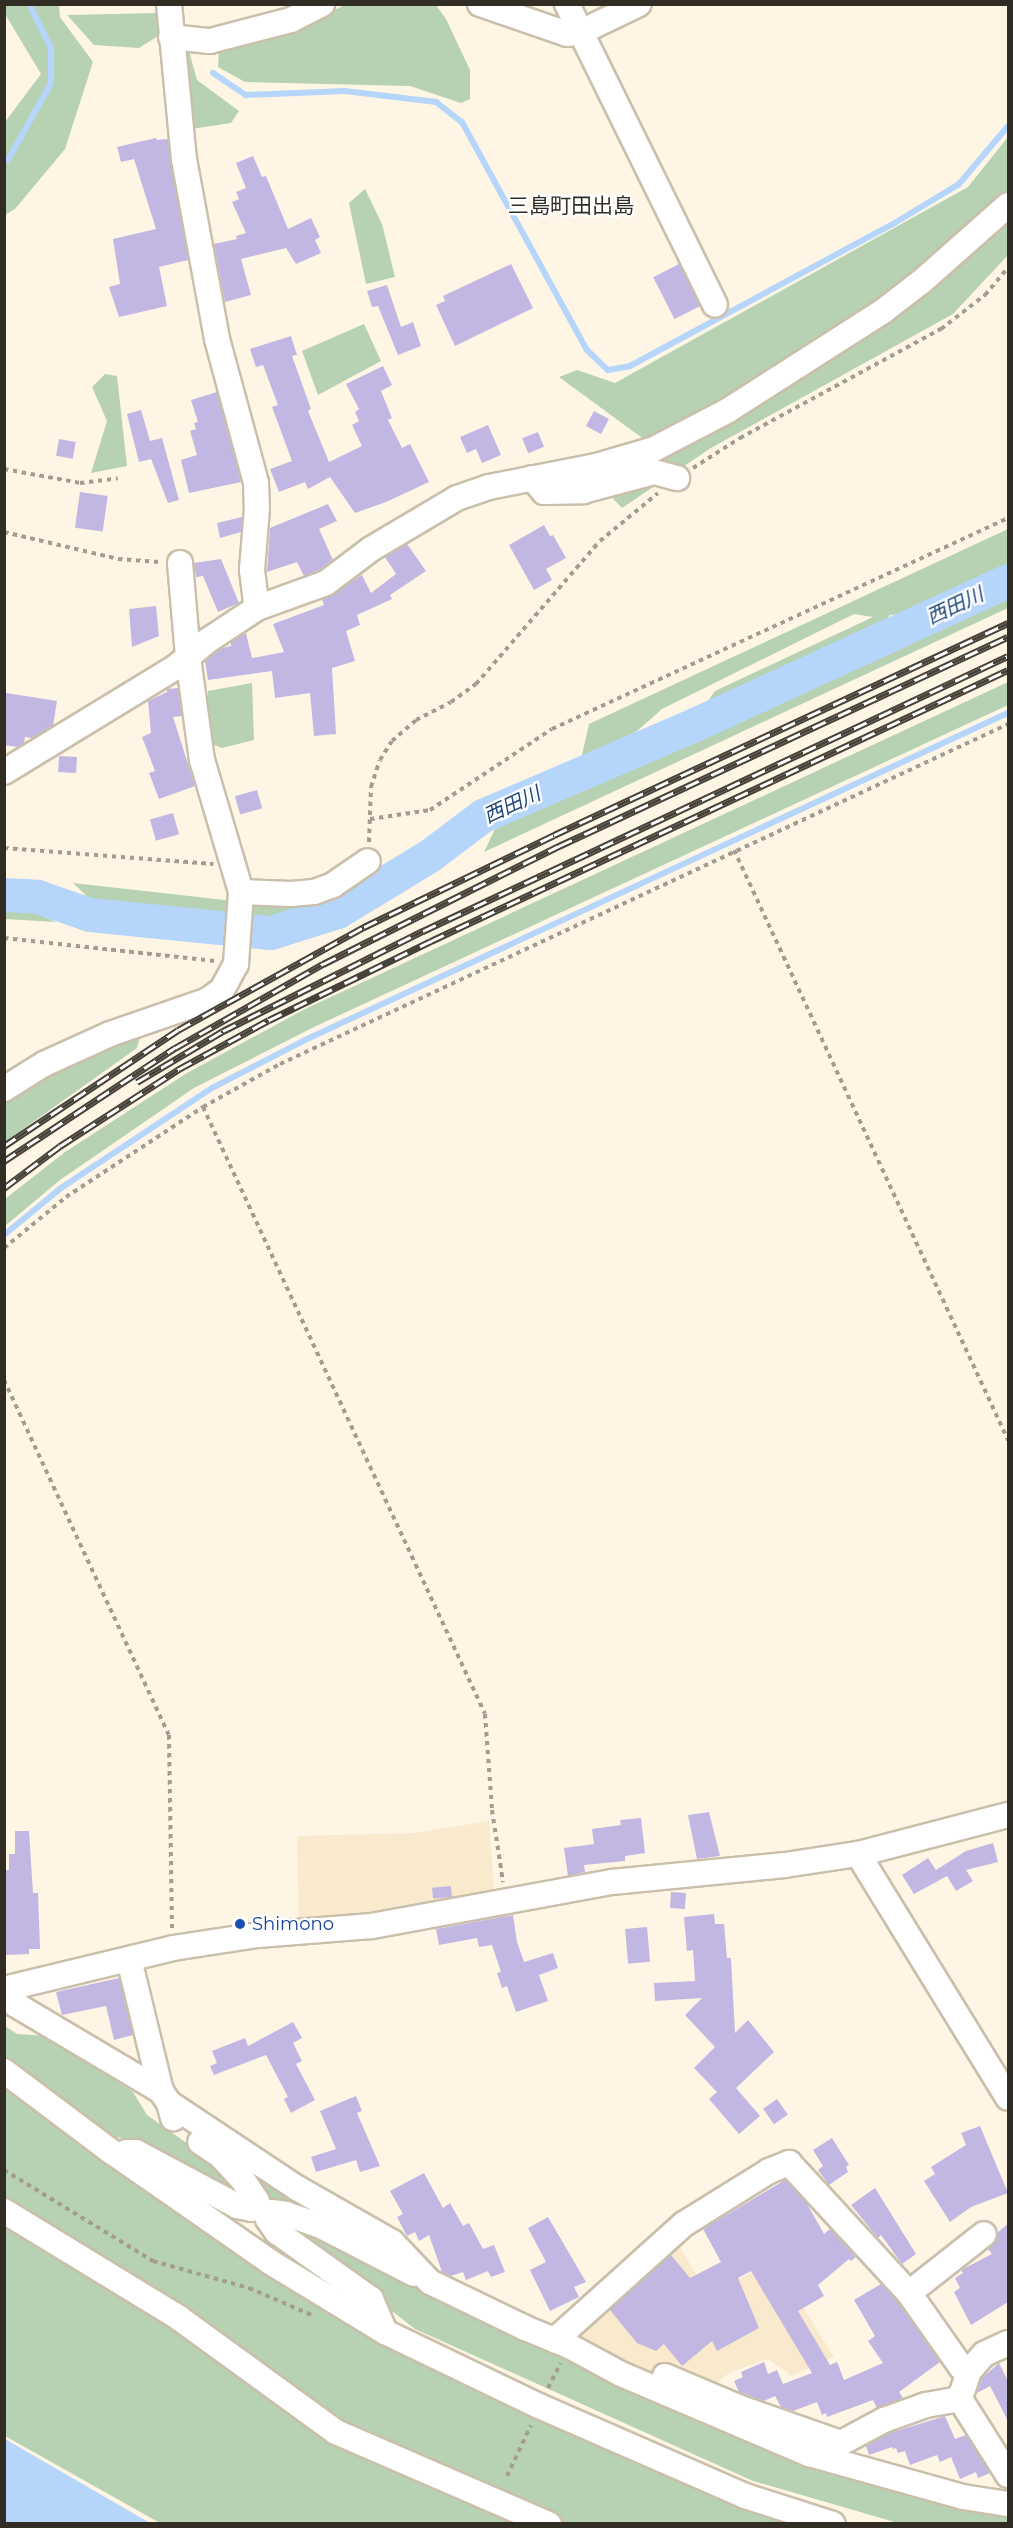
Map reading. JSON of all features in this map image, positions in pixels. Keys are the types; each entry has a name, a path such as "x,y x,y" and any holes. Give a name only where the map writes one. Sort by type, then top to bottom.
{"street":[{"path":"169,4 184,159 217,339 256,483 257,508 252,570 257,608"},
{"path":"171,38 210,41 291,20 322,4"},
{"path":"480,4 567,34 581,32 639,4"},
{"path":"567,4 715,305"},
{"path":"4,772 90,722 257,608 327,583 371,549 457,498 532,478 596,466 654,448 727,411 882,312 921,282 1008,205"},
{"path":"532,478 543,492 583,491 654,472 677,478"},
{"path":"4,1089 44,1064 110,1034 208,1000 222,990 236,964 241,892 202,760 188,657 180,563"},
{"path":"241,892 291,894 314,892 333,885 368,861"},
{"path":"430,2282 392,2242 297,2188 165,2097 16,2005 9,1988 173,1948 258,1935 372,1926 612,1882 785,1865 858,1854 1008,1815"},
{"path":"858,1854 1008,2098"},
{"path":"129,1959 174,2124 221,2156 243,2180 277,2232 371,2299 385,2332"},
{"path":"4,2071 112,2152 270,2262 385,2332 540,2406 745,2496 833,2523"},
{"path":"112,2152 136,2152 237,2206 286,2214 323,2227 430,2282 562,2343 611,2369 808,2454 963,2497 1008,2504"},
{"path":"562,2343 684,2223 769,2171 789,2163 909,2293 961,2367 969,2371"},
{"path":"4,2211 179,2318 336,2432 549,2523"},
{"path":"909,2293 984,2234"},
{"path":"960,2399 969,2371 984,2354 1008,2343"},
{"path":"611,2369 629,2360 738,2407 841,2443 876,2424 915,2408 960,2399"},
{"path":"960,2399 1008,2475"}],"path":[{"path":"368,861 371,787 380,760 392,741 416,720 452,702 476,684 600,541 677,478 740,438 941,329 985,295 1008,268"},
{"path":"4,469 80,483 118,478"},
{"path":"370,819 430,810 552,729 1008,518"},
{"path":"4,532 118,560 180,563"},
{"path":"4,1248 66,1197 203,1107 280,1064 1008,724"},
{"path":"4,848 233,865"},
{"path":"735,850 1008,1440"},
{"path":"4,938 236,964"},
{"path":"203,1107 486,1714 492,1810 506,1900"},
{"path":"4,1380 169,1735 173,1948"},
{"path":"4,2170 153,2261 249,2288 324,2320"},
{"path":"507,2476 540,2406 562,2343"}],"shaded area":[{"path":"489,1821 494,1891 421,1907 299,1922 297,1836 415,1833"},
{"path":"676,2240 708,2295 774,2261 834,2357 792,2376 768,2359 730,2372 698,2399 575,2343 574,2330"}],"green space":[{"path":"5,4 59,5 60,17 93,62 65,149 15,209 5,215 5,122 41,74 5,14"},
{"path":"345,5 436,5 446,19 470,70 470,99 461,103 410,86 245,82 218,67 219,49 292,30"},
{"path":"159,13 158,36 139,48 94,45 67,15"},
{"path":"180,50 189,51 197,80 239,111 231,123 191,129"},
{"path":"1008,137 1008,190 989,209 879,300 708,411 645,440 559,377 577,370 615,383 968,187"},
{"path":"365,189 382,224 395,277 366,284 349,203"},
{"path":"1008,215 1008,255 953,314 711,448 622,508 596,481 659,460 879,327"},
{"path":"364,324 381,361 318,395 302,351"},
{"path":"105,374 117,376 127,466 91,473 107,421 92,387"},
{"path":"1008,529 1008,572 927,610 890,615 870,638 695,720 715,691 873,617 854,614 662,709 637,731 581,759 589,724"},
{"path":"1008,592 1008,608 484,852 495,829"},
{"path":"1008,682 1008,705 312,1028 194,1088 60,1180 5,1226 5,1199 65,1152 187,1073 305,1009"},
{"path":"252,683 254,740 222,748 207,742 208,691"},
{"path":"73,883 287,907 333,895 273,919 94,903"},
{"path":"5,904 18,905 56,922 5,919"},
{"path":"142,1030 137,1048 5,1142 5,1100 70,1059"},
{"path":"5,2026 17,2034 49,2036 133,2092 147,2115 219,2166 232,2183 223,2191 134,2140 109,2136 5,2060"},
{"path":"5,2088 73,2138 382,2346 766,2516 792,2523 160,2523 5,2436"},
{"path":"219,2144 357,2233 267,2202"},
{"path":"303,2227 515,2336 801,2460 1008,2518 1008,2523 898,2523 753,2481 415,2329 297,2237"}],"water":[{"path":"5,2439 150,2523 5,2523"}],"building":[{"path":"156,138 157,140 168,139 188,260 159,267 167,306 119,317 109,287 120,284 113,239 156,229 134,159 121,162 117,147"},
{"path":"253,156 262,177 266,176 288,229 311,218 320,237 315,240 321,253 296,264 286,248 241,259 251,295 225,302 214,244 237,239 236,236 246,233 232,202 239,199 236,192 246,188 236,163"},
{"path":"511,264 533,308 455,346 436,305 445,301 443,296"},
{"path":"679,264 700,306 674,319 653,277"},
{"path":"387,285 401,327 413,322 421,346 398,355 378,306 372,307 367,291"},
{"path":"291,336 297,355 292,356 311,409 308,411 329,462 362,446 352,425 359,421 355,412 359,409 346,384 383,366 392,385 381,391 392,418 388,420 402,448 410,444 429,482 386,502 355,513 330,477 308,489 305,482 279,492 270,469 292,461 272,407 278,405 263,365 256,367 250,349"},
{"path":"217,392 241,482 189,493 181,460 197,455 190,431 196,429 194,423 198,422 191,400"},
{"path":"141,410 150,441 162,438 179,500 168,503 151,459 139,462 127,414"},
{"path":"594,411 609,419 601,434 586,426"},
{"path":"488,425 501,455 482,463 476,449 467,453 460,437"},
{"path":"538,432 544,447 528,453 522,438"},
{"path":"59,439 76,442 73,459 56,456"},
{"path":"80,492 108,496 103,532 75,528"},
{"path":"328,504 337,521 319,529 333,560 319,570 304,576 297,562 267,572 270,528"},
{"path":"242,517 241,532 220,538 217,523"},
{"path":"544,525 550,536 553,535 566,558 546,569 552,580 534,590 509,545"},
{"path":"407,544 426,571 390,595 392,599 357,615 360,625 346,631 355,661 332,668 336,734 314,736 310,693 275,698 272,671 208,680 205,661 222,648 231,646 231,642 246,633 252,658 284,652 273,624 324,605 322,600 362,575 371,593 396,574 385,557"},
{"path":"221,559 239,603 218,612 203,576 196,577 194,563"},
{"path":"156,606 159,636 132,647 129,609"},
{"path":"178,688 182,716 173,717 195,786 159,799 149,773 155,771 142,737 151,733 148,701 167,692 167,689"},
{"path":"6,693 57,701 53,726 32,738 25,737 24,743 18,747 4,745"},
{"path":"59,756 77,757 76,773 58,772"},
{"path":"257,790 262,808 240,815 235,796"},
{"path":"173,813 179,834 156,841 150,820"},
{"path":"709,1812 720,1856 697,1859 688,1815"},
{"path":"641,1818 645,1853 625,1856 625,1861 584,1865 585,1872 568,1876 564,1848 594,1844 592,1829 621,1825 620,1820"},
{"path":"15,1831 29,1831 33,1893 38,1893 40,1949 29,1949 29,1954 6,1955 4,1870 9,1870 9,1854 15,1854"},
{"path":"993,1843 998,1862 966,1870 973,1881 956,1891 947,1876 914,1894 902,1875 928,1858 936,1870 966,1851"},
{"path":"451,1886 452,1897 433,1899 432,1888"},
{"path":"671,1892 686,1893 685,1909 670,1908"},
{"path":"714,1914 715,1924 724,1924 727,1958 731,1958 735,2033 748,2020 774,2052 736,2088 760,2116 739,2134 709,2099 717,2092 694,2068 715,2047 685,2015 702,1998 655,2001 654,1983 695,1981 693,1950 687,1951 684,1917"},
{"path":"513,1915 517,1942 524,1962 553,1953 558,1968 539,1975 548,2001 516,2012 507,1986 502,1988 497,1973 501,1972 492,1945 479,1947 477,1938 439,1945 436,1929"},
{"path":"647,1927 650,1962 628,1964 625,1929"},
{"path":"119,1978 133,2035 114,2040 106,2006 62,2015 56,1992"},
{"path":"293,2022 302,2038 293,2043 302,2061 296,2064 315,2100 291,2113 284,2099 288,2097 266,2055 214,2075 210,2066 217,2063 212,2051 245,2038 248,2046"},
{"path":"356,2096 362,2111 357,2113 380,2166 360,2172 356,2160 316,2172 311,2157 336,2149 320,2111"},
{"path":"777,2099 788,2115 774,2124 763,2109"},
{"path":"980,2126 1008,2193 971,2207 950,2222 924,2181 935,2174 931,2167 966,2145 961,2133"},
{"path":"832,2138 849,2165 846,2167 848,2172 829,2185 818,2170 823,2166 813,2150"},
{"path":"424,2173 443,2208 450,2203 463,2226 469,2223 483,2249 494,2245 505,2272 491,2277 488,2271 466,2280 463,2272 451,2276 442,2272 429,2235 419,2241 415,2232 407,2236 397,2217 403,2214 390,2191"},
{"path":"785,2180 806,2202 824,2234 830,2229 856,2257 851,2261 849,2259 818,2285 824,2296 798,2311 830,2365 837,2362 844,2380 883,2363 868,2341 875,2336 854,2300 881,2284 898,2302 940,2362 899,2392 903,2398 877,2408 873,2400 827,2417 826,2413 822,2415 817,2402 793,2411 781,2407 775,2396 764,2401 739,2392 734,2381 743,2377 741,2372 764,2362 768,2374 777,2370 783,2384 812,2373 751,2271 738,2278 759,2328 717,2351 712,2341 682,2366 664,2344 656,2351 637,2343 610,2310 671,2255 690,2278 721,2262 703,2229"},
{"path":"875,2188 916,2254 902,2264 881,2235 878,2238 851,2205"},
{"path":"548,2217 586,2282 574,2287 579,2297 550,2311 530,2270 546,2262 528,2228"},
{"path":"1008,2224 1008,2302 971,2325 954,2292 960,2288 955,2278 963,2273 961,2270 992,2254 988,2249 997,2240 998,2232"},
{"path":"999,2363 1008,2381 1008,2421 990,2386 977,2393 982,2378"},
{"path":"945,2416 955,2439 966,2435 990,2473 978,2478 976,2472 960,2479 951,2457 940,2462 937,2455 910,2465 905,2451 898,2453 896,2448 892,2447 869,2455 866,2446 890,2433"}],"waterway":[{"path":"8,160 51,83 51,48 29,4"},
{"path":"213,73 246,95 345,91 436,102 462,122 587,350 608,370 630,366 893,224 959,184 1008,126"},
{"name":"西田川","path":"4,895 38,897 90,915 271,933 338,912 430,856 483,816 695,725 1008,581"},
{"path":"4,1235 61,1188 212,1088 305,1040 1008,713"}],"railway":[{"path":"4,1146 178,1030 364,927 554,835 1008,623"},
{"path":"4,1161 175,1048 323,964 559,846 1008,637"},
{"path":"137,1082 223,1031 423,931 1008,656"},
{"path":"4,1188 60,1146 179,1069 269,1020 431,941 1008,670"}],"place":[{"name":"Shimono","path":"240,1924"}],"district":[{"name":"三島町田出島","path":"571,206"}]}
